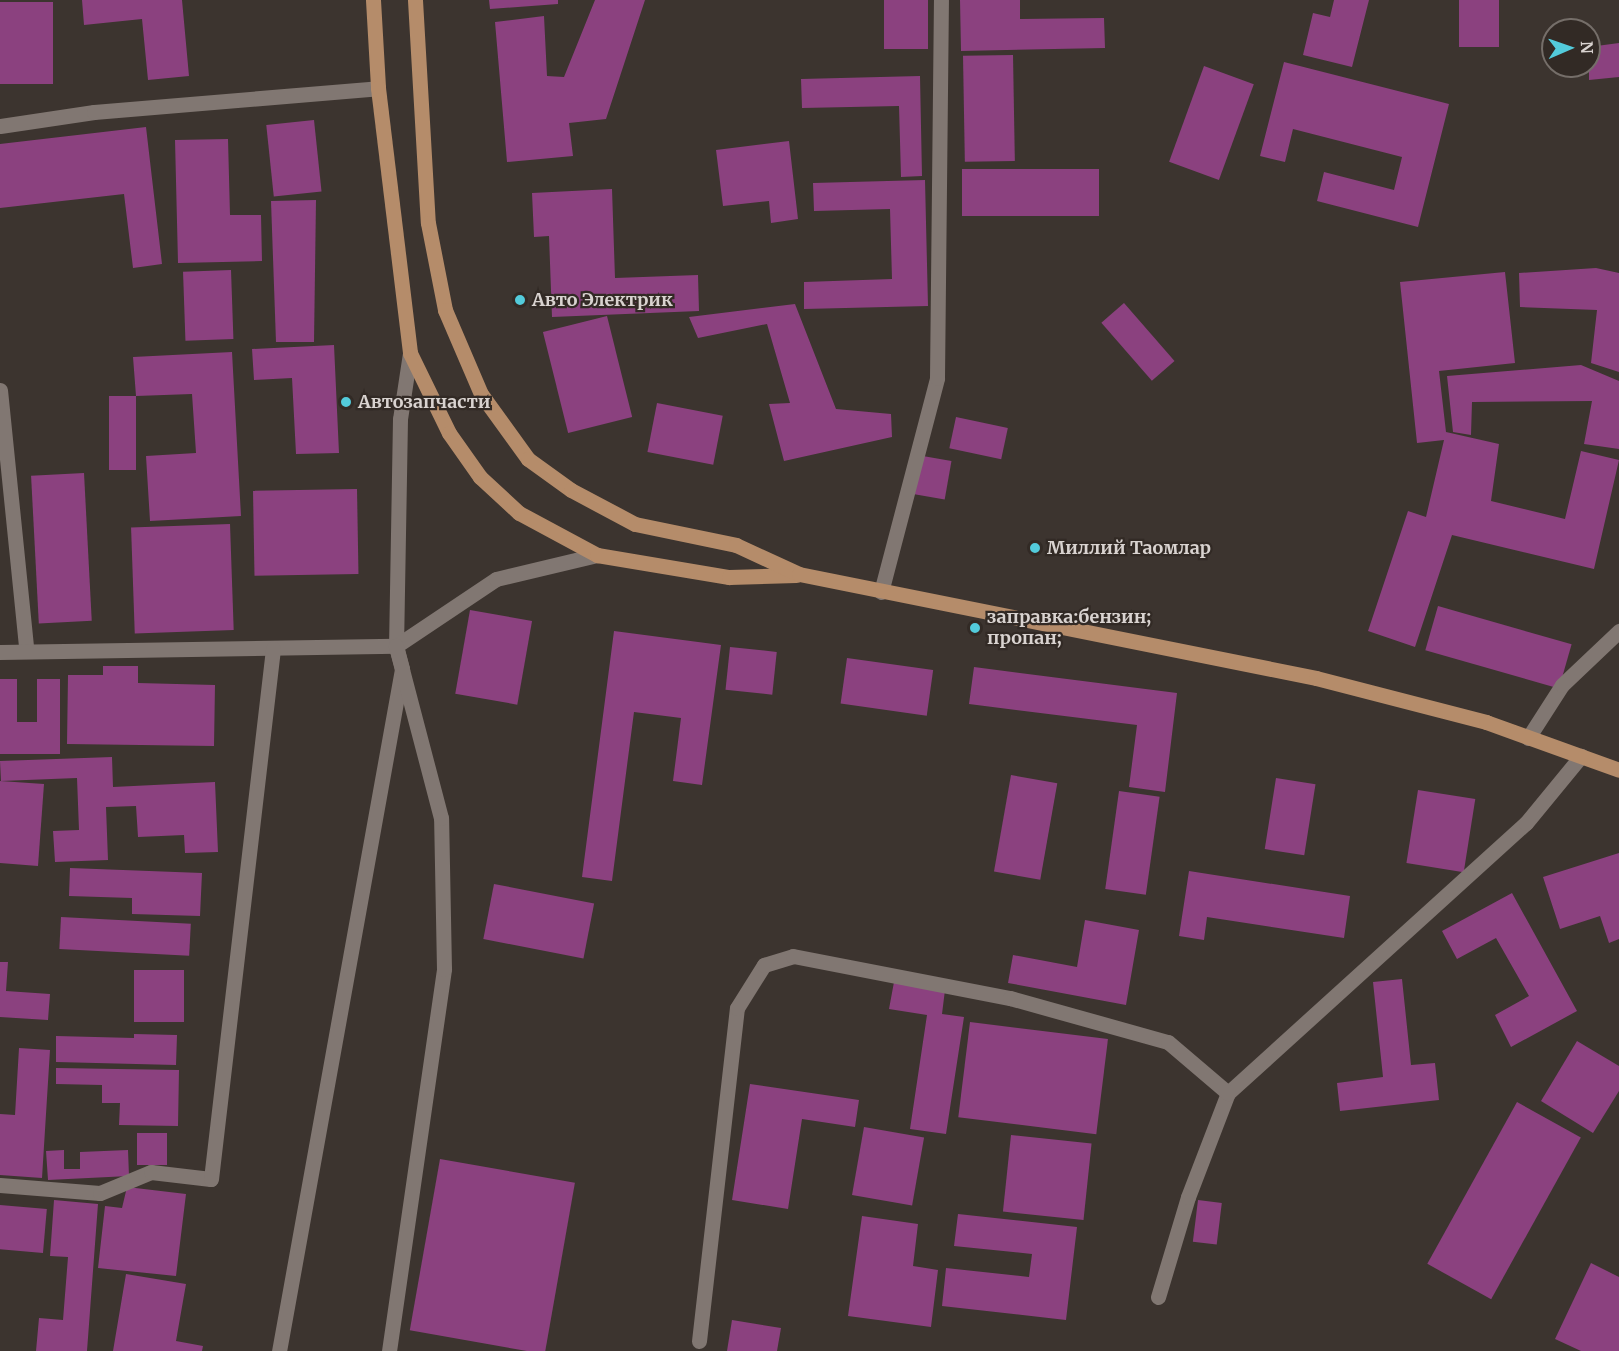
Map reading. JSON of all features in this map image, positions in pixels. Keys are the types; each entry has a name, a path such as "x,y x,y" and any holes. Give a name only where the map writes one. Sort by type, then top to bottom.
{"main road":[{"path":"373,0 378,88 410,353 450,433 480,477 519,513 597,555 729,577 799,574"},
{"path":"415,0 428,223 445,310 481,394 528,459 572,490 635,524 736,545 799,574 1316,678 1528,738 1619,770"}],"street":[{"path":"881,592 937,378 941,0"},
{"path":"0,126 94,112 378,88"},
{"path":"279,1351 402,669 396,646 400,418 410,353"},
{"path":"0,390 26,648"},
{"path":"0,652 26,648 273,650 396,646 496,579 597,555"},
{"path":"1528,738 1562,685 1619,631"},
{"path":"388,1351 444,969 441,818 396,646"},
{"path":"0,1185 100,1193 151,1172 211,1179 273,650"},
{"path":"1158,1297 1188,1197 1228,1093 1526,823 1581,756"},
{"path":"699,1341 737,1008 764,965 804,959 1010,998 1168,1042 1228,1093"}],"building":[{"path":"82,0 182,0 189,76 148,80 142,19 84,25"},
{"path":"489,0 558,0 558,4 490,9"},
{"path":"595,0 645,0 606,119 569,123 573,156 507,162 495,22 544,16 547,76 564,77"},
{"path":"884,0 928,0 928,49 884,49"},
{"path":"960,0 1020,0 1020,19 1104,18 1105,48 961,51"},
{"path":"1334,0 1369,0 1352,67 1303,55 1313,13 1330,17"},
{"path":"1459,0 1499,0 1499,47 1459,47"},
{"path":"0,2 53,2 53,84 0,84"},
{"path":"1619,43 1619,77 1589,80 1589,78 1601,78 1601,45"},
{"path":"1013,55 1015,161 965,162 963,56"},
{"path":"1284,62 1449,104 1418,227 1317,201 1324,172 1394,190 1402,157 1293,129 1285,162 1260,156"},
{"path":"1204,66 1254,84 1219,180 1169,162"},
{"path":"920,76 922,176 901,177 899,106 802,108 801,79"},
{"path":"314,120 322,192 274,197 266,125"},
{"path":"146,127 162,264 133,268 124,194 0,208 0,144"},
{"path":"228,139 230,215 261,215 262,261 178,263 175,140"},
{"path":"789,141 798,219 771,223 769,201 723,206 716,150"},
{"path":"962,169 1099,169 1099,216 962,216"},
{"path":"925,180 928,306 804,309 804,282 892,279 890,209 814,211 813,183"},
{"path":"612,189 615,278 698,275 699,311 552,317 549,236 534,237 532,193"},
{"path":"316,200 314,342 276,342 271,201"},
{"path":"1596,268 1619,273 1619,372 1591,363 1597,310 1520,307 1519,273"},
{"path":"231,270 233,339 185,341 183,272"},
{"path":"1505,272 1515,363 1439,371 1446,432 1499,444 1491,501 1565,519 1581,451 1619,460 1594,569 1452,535 1415,647 1368,631 1408,511 1426,517 1444,440 1417,443 1400,282"},
{"path":"1124,303 1175,361 1152,381 1101,323"},
{"path":"795,304 836,409 891,414 892,437 784,461 769,404 790,403 767,324 698,338 689,317"},
{"path":"607,316 632,417 568,433 543,332"},
{"path":"334,345 339,453 296,454 292,378 254,380 252,349"},
{"path":"232,352 241,516 150,521 146,456 196,453 192,394 136,396 133,357"},
{"path":"1581,365 1619,381 1619,449 1584,444 1592,401 1472,402 1471,435 1453,432 1447,376"},
{"path":"109,396 136,396 136,470 109,470"},
{"path":"657,403 723,416 713,465 647,452"},
{"path":"956,417 1008,428 1001,459 949,448"},
{"path":"917,455 951,461 945,499 910,493"},
{"path":"84,473 92,621 39,624 31,476"},
{"path":"357,489 358,574 254,576 253,491"},
{"path":"230,524 234,630 135,633 131,527"},
{"path":"1438,606 1572,644 1559,689 1425,650"},
{"path":"470,610 532,621 517,705 455,694"},
{"path":"614,631 721,645 702,785 673,781 681,718 634,712 612,881 582,877"},
{"path":"730,647 777,652 772,695 726,690"},
{"path":"847,658 933,670 927,716 841,704"},
{"path":"103,666 138,666 138,683 215,685 214,746 67,744 68,675 103,675"},
{"path":"974,667 1177,693 1165,792 1129,787 1137,725 969,704"},
{"path":"0,679 17,679 17,722 37,722 37,679 60,679 60,754 0,754"},
{"path":"112,757 113,787 215,782 218,852 185,853 184,835 138,837 136,806 106,807 108,860 55,862 53,831 79,830 77,778 1,781 0,761"},
{"path":"1011,775 1057,783 1040,880 994,872"},
{"path":"1276,778 1316,784 1304,855 1265,849"},
{"path":"0,781 44,784 38,866 0,863"},
{"path":"1418,790 1475,799 1464,872 1406,863"},
{"path":"1119,791 1160,797 1146,895 1105,889"},
{"path":"1619,853 1619,939 1609,943 1600,916 1560,929 1543,877"},
{"path":"70,868 202,873 200,916 132,914 132,898 69,896"},
{"path":"1189,871 1350,896 1344,938 1207,917 1204,940 1179,936"},
{"path":"494,884 594,903 583,958 483,939"},
{"path":"1512,893 1577,1011 1511,1047 1495,1015 1529,996 1496,938 1457,959 1442,931"},
{"path":"61,917 191,924 189,956 59,949"},
{"path":"1085,920 1139,930 1126,1005 1008,983 1013,955 1077,967"},
{"path":"0,962 8,962 6,991 50,994 48,1020 0,1017"},
{"path":"134,970 184,970 184,1022 134,1022"},
{"path":"1402,979 1411,1065 1435,1063 1439,1100 1340,1111 1337,1083 1383,1077 1373,982"},
{"path":"894,982 945,990 942,1014 964,1017 946,1134 910,1129 927,1015 889,1009"},
{"path":"970,1022 1108,1039 1096,1134 958,1117"},
{"path":"134,1034 177,1035 176,1065 56,1062 56,1036 134,1038"},
{"path":"1577,1041 1619,1066 1619,1091 1593,1133 1541,1101"},
{"path":"19,1048 50,1050 42,1178 0,1175 0,1114 15,1115"},
{"path":"56,1068 179,1070 178,1126 119,1125 120,1103 102,1103 102,1085 56,1084"},
{"path":"750,1084 859,1100 855,1127 802,1119 788,1209 732,1200"},
{"path":"1517,1102 1581,1137 1491,1299 1427,1264"},
{"path":"864,1127 924,1138 912,1206 852,1195"},
{"path":"137,1133 167,1133 167,1165 137,1165"},
{"path":"1011,1135 1092,1143 1084,1220 1003,1212"},
{"path":"64,1150 64,1169 80,1169 80,1152 128,1150 129,1176 48,1180 46,1151"},
{"path":"440,1159 575,1183 545,1351 527,1351 410,1330"},
{"path":"127,1187 186,1194 176,1276 98,1268 105,1206 122,1208"},
{"path":"54,1200 98,1204 87,1351 36,1351 39,1318 63,1320 68,1257 50,1256"},
{"path":"1198,1200 1222,1203 1217,1245 1193,1242"},
{"path":"0,1205 47,1209 43,1253 0,1249"},
{"path":"958,1214 1077,1227 1066,1320 942,1306 946,1268 1029,1277 1032,1254 954,1246"},
{"path":"862,1216 918,1224 913,1266 938,1270 931,1327 848,1316"},
{"path":"1591,1263 1619,1277 1619,1351 1581,1351 1555,1339"},
{"path":"126,1274 186,1284 176,1341 203,1346 202,1351 113,1351"},
{"path":"732,1320 781,1328 777,1351 727,1351"}],"place":[{"name":"Авто Электрик","path":"520,300"},
{"name":"Автозапчасти","path":"346,402"},
{"name":"Миллий Таомлар","path":"1035,548"},
{"name":"заправка:бензин; пропан;","path":"975,628"}]}
